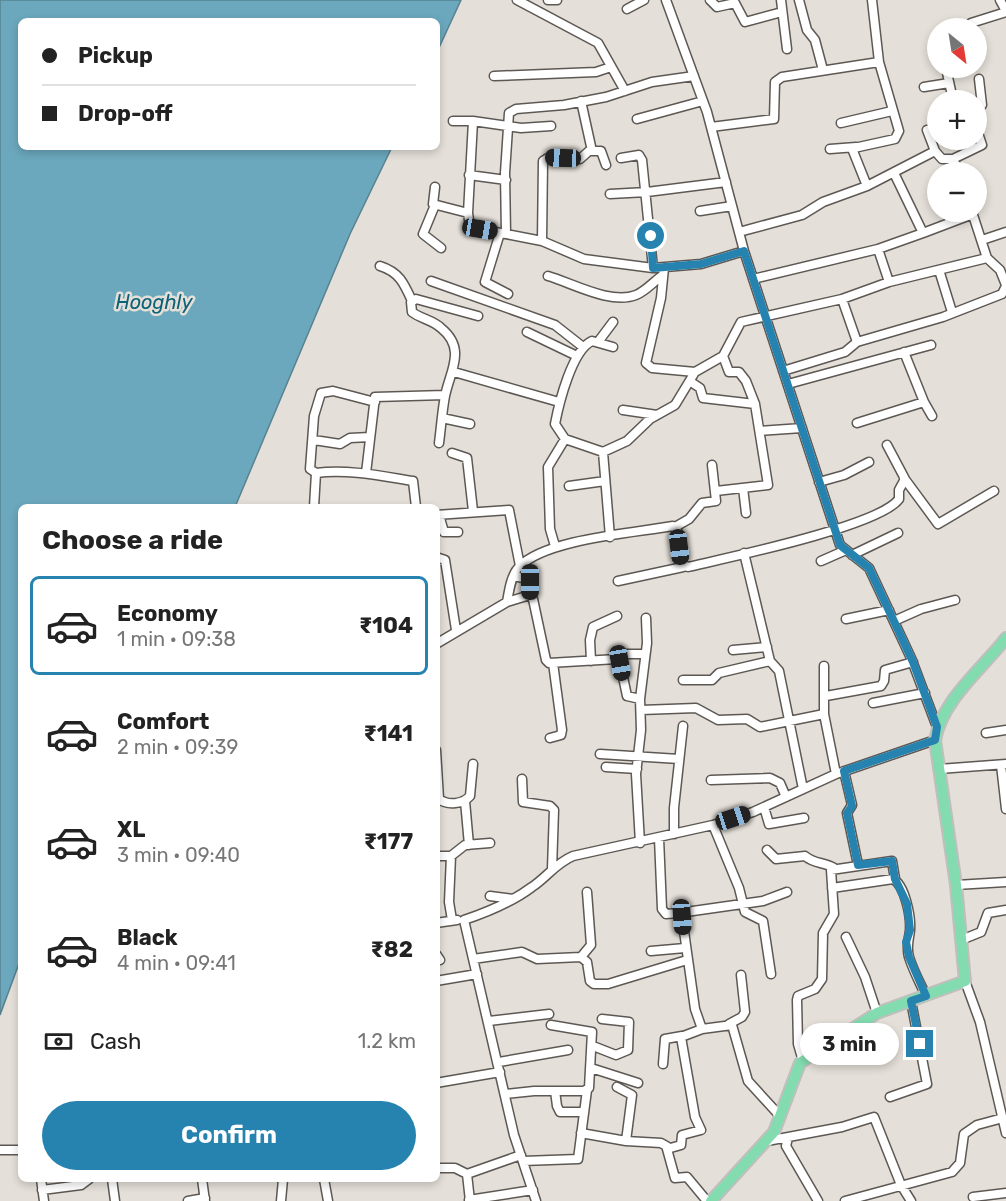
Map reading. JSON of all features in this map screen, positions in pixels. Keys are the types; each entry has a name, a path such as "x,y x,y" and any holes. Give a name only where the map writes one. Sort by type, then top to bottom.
{"main road":[{"path":"711,1201 767,1142 780,1116 800,1063 877,1013 965,981 956,885 935,740 937,727 945,712 1004,645"}],"street":[{"path":"516,0 598,43 625,91"},
{"path":"548,0 557,0"},
{"path":"627,9 644,0"},
{"path":"666,0 703,101 744,251 840,545 869,568 913,662 937,727"},
{"path":"710,0 717,7 735,3 745,22 782,12"},
{"path":"781,0 787,49"},
{"path":"799,0 807,30 815,40 823,70"},
{"path":"830,149 856,147 897,137 899,131 879,62 872,0"},
{"path":"986,18 1006,11 1000,0"},
{"path":"711,127 771,121 776,114 776,80 879,62"},
{"path":"494,76 596,72 610,67"},
{"path":"508,294 485,282 503,233 509,113 516,109 582,101 652,82 694,76"},
{"path":"948,78 951,90"},
{"path":"979,79 980,90"},
{"path":"924,87 949,83"},
{"path":"582,101 592,151"},
{"path":"637,119 703,101"},
{"path":"841,123 892,111"},
{"path":"453,121 473,121 521,128 550,126"},
{"path":"473,121 468,213 470,227 542,241 584,259 663,271 701,264 744,251"},
{"path":"856,147 853,151 867,186"},
{"path":"739,232 802,215 823,202 867,186 935,151 942,159 953,159 971,150"},
{"path":"542,241 543,161 548,158 580,159 584,153 592,151 603,152 606,165"},
{"path":"621,158 639,155 642,158 653,268"},
{"path":"894,173 923,234"},
{"path":"470,175 506,180"},
{"path":"610,194 647,192 726,182"},
{"path":"435,187 435,205 423,234 441,248"},
{"path":"435,205 468,213"},
{"path":"700,211 732,206"},
{"path":"753,279 878,249 951,222"},
{"path":"783,371 845,352 857,342 1002,294 1006,286 1000,270 987,258 975,222"},
{"path":"982,240 1006,232"},
{"path":"878,249 889,282"},
{"path":"613,347 592,341 583,347 577,356 559,402 555,424 565,439 603,452 627,441 658,415 675,405 695,372 723,356 739,324 842,298 889,282 987,258"},
{"path":"380,266 393,270 402,279 412,301 414,314 441,327 454,343 456,351 454,372 445,395 439,443"},
{"path":"939,270 952,312"},
{"path":"548,276 573,283 590,292 628,297 639,294 663,271"},
{"path":"663,271 661,298 646,363 652,368 695,372"},
{"path":"430,281 555,325 583,347"},
{"path":"842,298 857,342"},
{"path":"412,301 478,316"},
{"path":"598,342 613,322"},
{"path":"527,332 577,356"},
{"path":"788,384 931,345"},
{"path":"904,352 932,416"},
{"path":"716,491 768,484 755,404 746,381 739,372 729,372 723,356"},
{"path":"454,372 559,402"},
{"path":"690,382 700,388 704,398 755,404"},
{"path":"375,402 333,391 321,393 314,416 314,440 310,469 316,473 366,473 413,481 417,504"},
{"path":"366,473 375,402 378,396 445,395"},
{"path":"857,423 924,402"},
{"path":"623,410 658,415"},
{"path":"442,418 470,424"},
{"path":"760,431 802,428"},
{"path":"314,440 340,444 350,438 370,438"},
{"path":"555,546 549,529 548,467 565,439"},
{"path":"887,445 904,478 938,524 994,491"},
{"path":"603,452 610,537"},
{"path":"452,453 467,458 473,511"},
{"path":"819,482 844,475 869,462"},
{"path":"507,602 514,576 520,566 555,546 675,527 689,519 702,503 715,503 716,491 712,465"},
{"path":"314,504 316,473"},
{"path":"618,581 835,530 896,502 904,478"},
{"path":"569,486 605,481"},
{"path":"743,488 746,513"},
{"path":"440,515 510,510 520,566"},
{"path":"440,521 444,532 458,532"},
{"path":"675,527 683,567"},
{"path":"821,561 832,559 897,533"},
{"path":"744,553 770,662 779,671 803,789"},
{"path":"440,558 445,560 456,630"},
{"path":"514,576 528,579 530,595 536,606 546,660 554,663 591,661 617,659 623,654 645,654"},
{"path":"440,641 507,602 530,595"},
{"path":"894,621 921,609 955,600"},
{"path":"846,619 889,610"},
{"path":"591,661 590,639 593,627 617,616"},
{"path":"640,843 637,769 646,618"},
{"path":"733,650 767,647"},
{"path":"617,659 620,663 627,696 640,699"},
{"path":"683,680 712,680 719,673 770,662"},
{"path":"826,696 881,686 885,669 913,662"},
{"path":"550,738 561,735 562,730 554,663"},
{"path":"824,666 826,696 824,714 852,806 847,813 858,865"},
{"path":"873,702 925,693"},
{"path":"641,710 696,708 718,720 747,719 760,727 824,714"},
{"path":"674,834 674,808 683,726"},
{"path":"986,732 1006,730"},
{"path":"440,922 464,920 493,910 531,888 552,869 573,856 713,825 764,807 840,772 935,740"},
{"path":"600,754 680,759"},
{"path":"440,801 465,801 470,796 473,764"},
{"path":"939,768 1004,765 1006,809"},
{"path":"606,767 637,769"},
{"path":"711,780 770,777 780,783 786,797"},
{"path":"522,779 523,802 550,806 554,810 552,869"},
{"path":"465,801 469,845"},
{"path":"764,807 769,824 804,818"},
{"path":"713,825 748,915 757,916 763,921 771,974"},
{"path":"658,838 662,909 666,914 763,901 787,891"},
{"path":"452,920 449,902 451,856 459,848 489,843"},
{"path":"767,850 776,859 805,856 812,862 822,862 834,868 892,861 895,879 907,904 910,930 906,942 909,957 926,996"},
{"path":"440,856 451,856"},
{"path":"803,1061 798,1044 797,1000 798,996 821,983 824,933 834,914 831,874 834,868"},
{"path":"832,888 895,879"},
{"path":"956,885 1006,882"},
{"path":"581,957 591,945 587,892"},
{"path":"490,896 513,898"},
{"path":"961,940 981,932 988,913 1006,910"},
{"path":"679,913 682,917 695,1009 702,1029"},
{"path":"464,920 522,1158 536,1201"},
{"path":"846,937 865,977 877,1013"},
{"path":"651,951 685,948"},
{"path":"473,959 522,952 537,959 581,957 587,962 590,981 594,984 618,981 687,960"},
{"path":"440,980 477,974"},
{"path":"663,1064 664,1039 729,1024 742,1017 745,1012 741,975"},
{"path":"965,981 980,1022 1002,1097 1006,1133"},
{"path":"890,1097 927,1084 911,1001"},
{"path":"489,1021 549,1014"},
{"path":"593,1046 616,1054 628,1050 629,1022 602,1018"},
{"path":"729,1024 734,1028 748,1081 780,1116"},
{"path":"440,1168 455,1168 467,1174 522,1158 576,1161 579,1157 593,1046 590,1031 551,1025"},
{"path":"581,1134 626,1142 661,1143 668,1147 681,1144 682,1136 701,1131 695,1117 680,1040 682,1036"},
{"path":"499,1062 568,1050"},
{"path":"591,1068 638,1083"},
{"path":"440,1082 500,1072"},
{"path":"617,1087 632,1095 626,1142"},
{"path":"506,1094 587,1090"},
{"path":"555,1091 560,1112 583,1112"},
{"path":"767,1142 842,1127 874,1117 901,1185 911,1201"},
{"path":"846,1201 952,1172 960,1163 963,1134 977,1125 1003,1118"},
{"path":"788,1138 786,1146 818,1201"},
{"path":"668,1147 675,1178 687,1177 711,1201"},
{"path":"0,1150 18,1150"},
{"path":"467,1174 470,1200 532,1190"},
{"path":"41,1182 44,1201"},
{"path":"42,1190 81,1185 85,1182"},
{"path":"112,1182 115,1201"},
{"path":"188,1201 205,1200 202,1182"},
{"path":"281,1201 283,1182"},
{"path":"325,1182 328,1201"},
{"path":"973,1197 1006,1193"}],"water":[{"name":"Hooghly","path":"0,0 461,0 440,46 440,18 18,18 18,150 391,150 350,234 236,504 18,504 18,966 0,1015"}],"route":[{"path":"651,236 653,268 701,264 744,251 840,545 869,568 911,658 937,727 935,740 844,771 852,806 847,813 858,865 892,861 895,879 907,904 910,930 906,942 909,957 926,996 911,1001 920,1044"}]}
